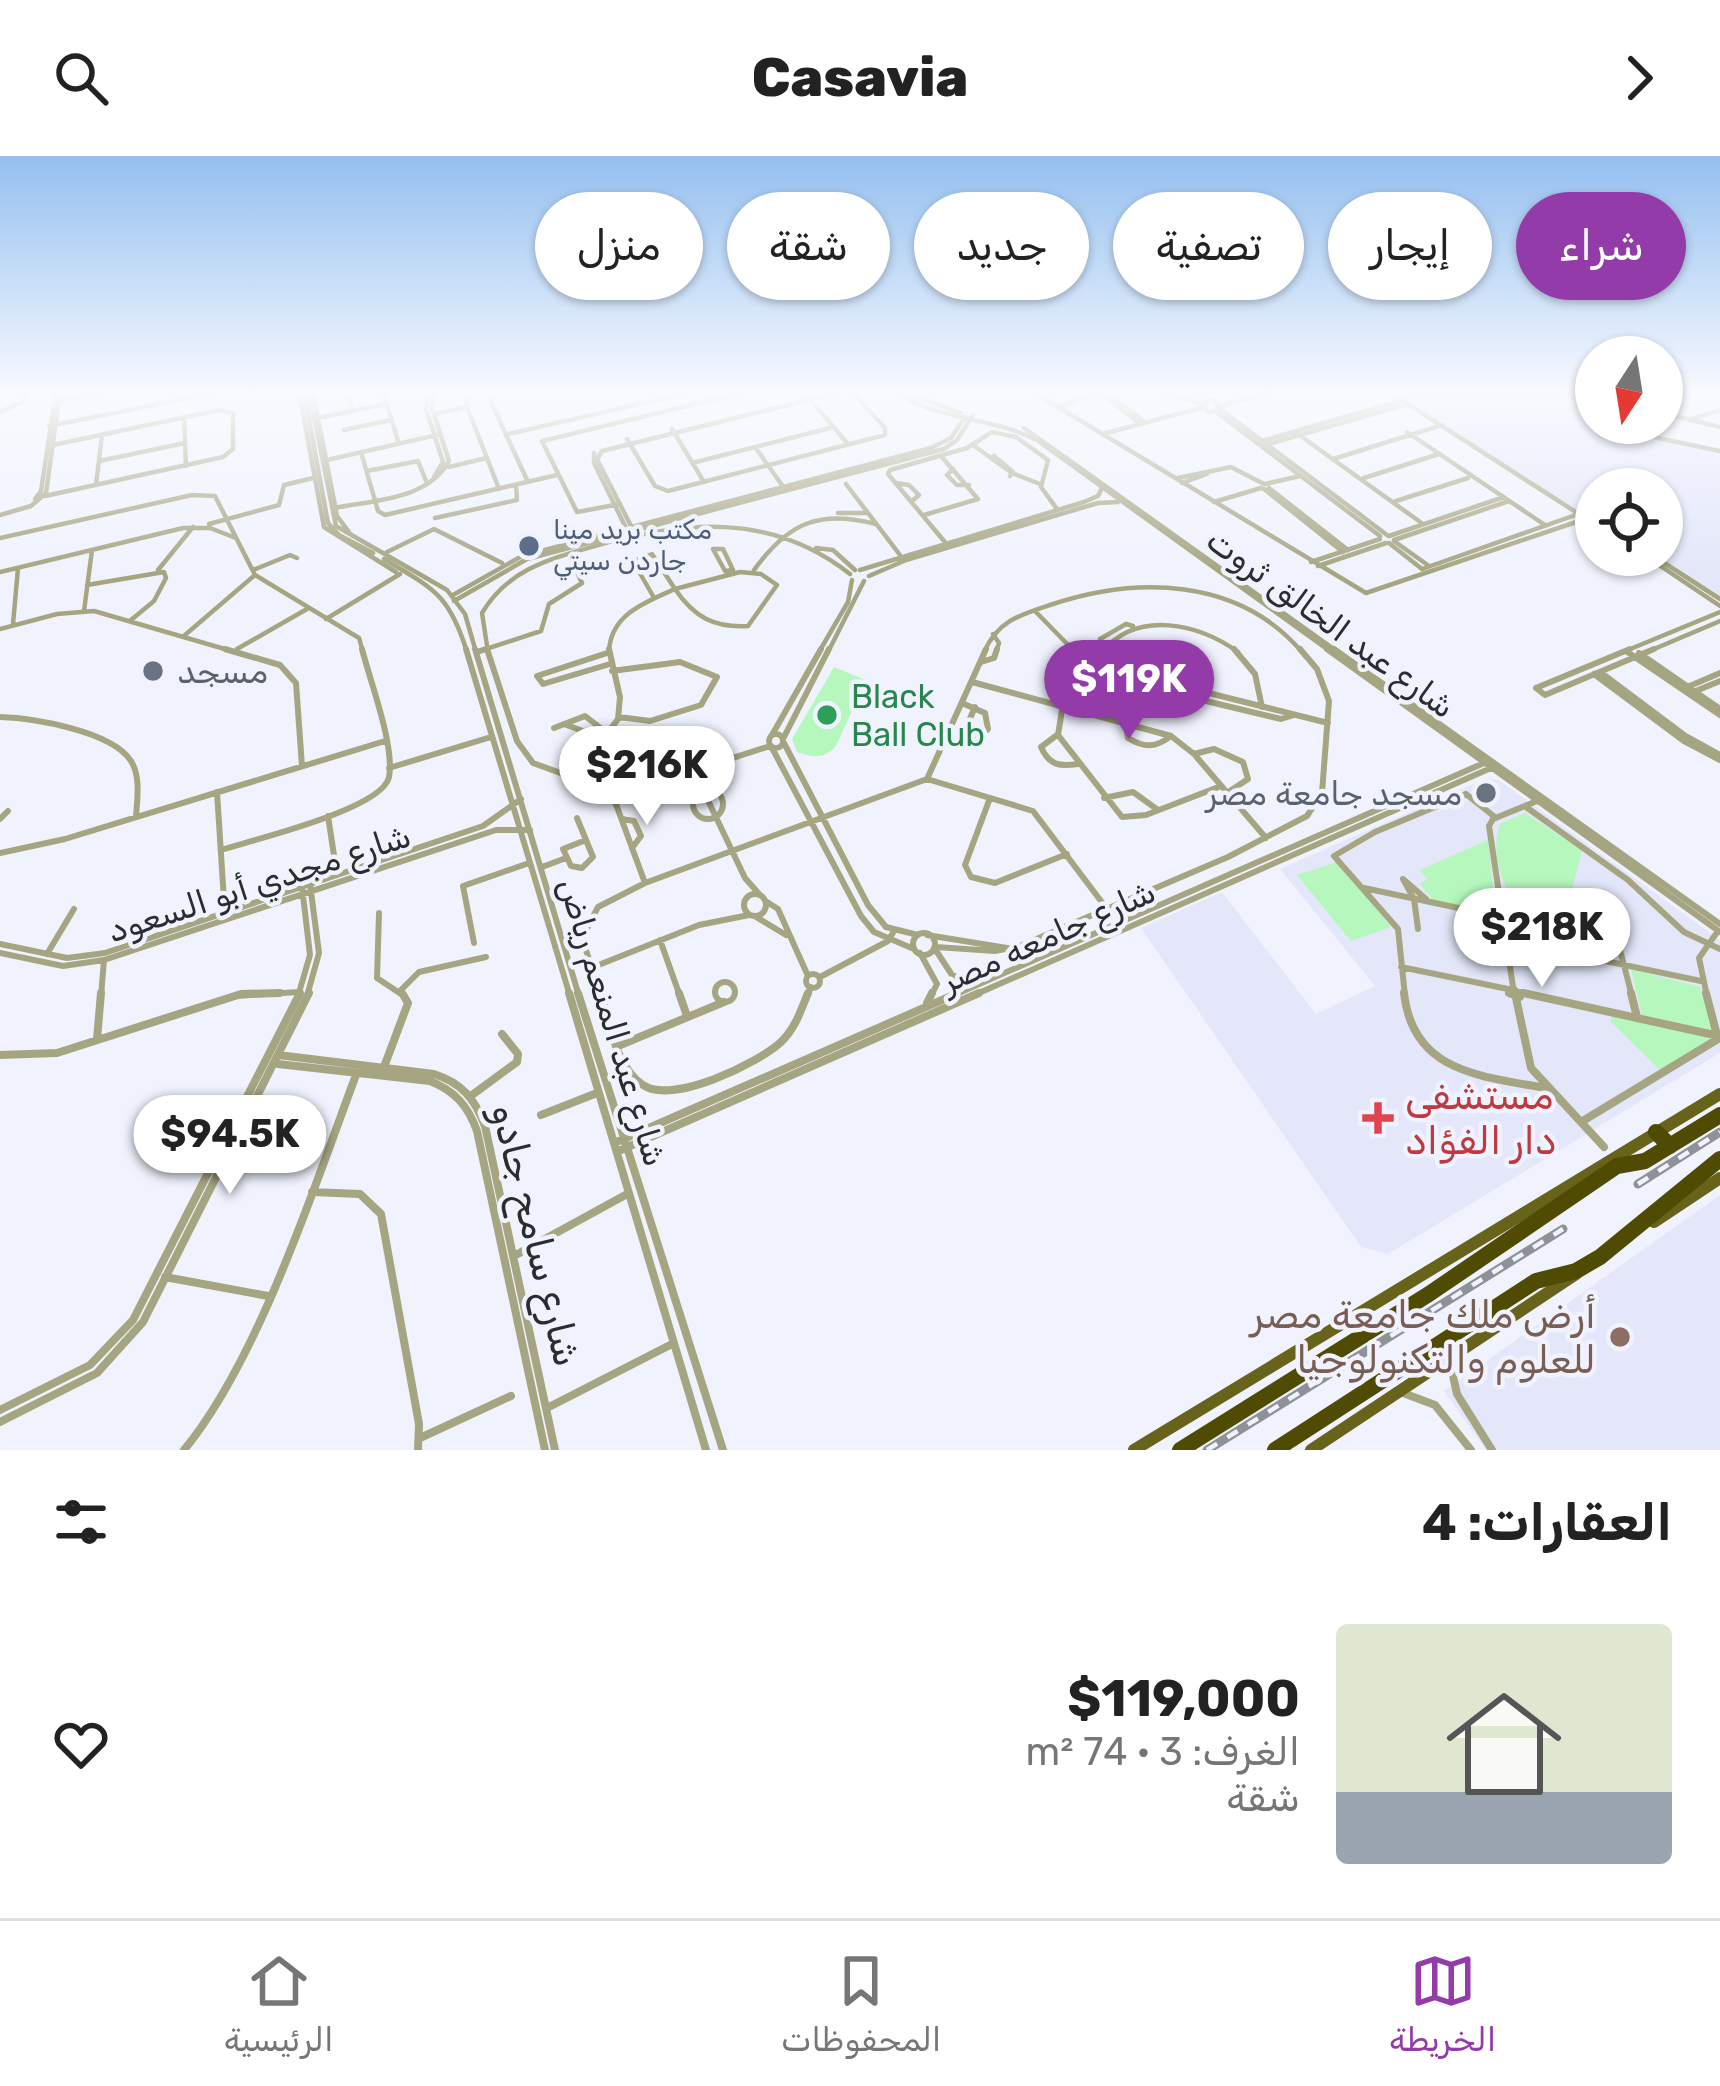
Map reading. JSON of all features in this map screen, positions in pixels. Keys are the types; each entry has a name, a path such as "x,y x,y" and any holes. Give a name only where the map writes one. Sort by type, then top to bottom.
{"highway":[{"path":"1180,1450 1429,1294 1547,1207 1617,1166 1645,1161 1720,1115"},
{"path":"1656,1132 1670,1146"},
{"path":"1275,1450 1536,1281 1580,1269 1634,1234 1684,1182 1720,1160"}],"main road":[{"path":"1134,1450 1547,1207 1720,1094"},
{"path":"1634,1234 1720,1178"},
{"path":"1311,1450 1567,1283 1580,1269"}],"street":[{"path":"45,496 49,452"},
{"path":"0,513 36,498 51,452"},
{"path":"96,485 100,452"},
{"path":"99,461 140,452"},
{"path":"185,452 186,466"},
{"path":"0,513 31,506 45,496 231,452"},
{"path":"313,452 319,490 344,533 451,598"},
{"path":"315,452 319,490"},
{"path":"317,452 328,507 342,526 451,588 451,598"},
{"path":"323,452 327,526 451,598"},
{"path":"326,460 359,452"},
{"path":"361,452 378,511 390,515 556,475"},
{"path":"373,497 426,482 443,466 441,452"},
{"path":"444,452 448,466"},
{"path":"486,452 499,489"},
{"path":"516,452 528,482"},
{"path":"545,452 577,512 617,505"},
{"path":"596,452 592,456 630,530"},
{"path":"635,452 657,489 668,491 821,452"},
{"path":"686,452 704,482"},
{"path":"692,463 734,452"},
{"path":"759,452 785,489"},
{"path":"451,598 503,563 931,452"},
{"path":"947,544 912,501 919,495 888,474 952,452"},
{"path":"986,452 1010,476 1041,485 1057,509"},
{"path":"1038,452 1048,460 1041,485"},
{"name":"شارع عبد الخالق ثروت","path":"1053,452 1719,929"},
{"name":"شارع عبد الخالق ثروت","path":"1062,452 1719,929"},
{"path":"1134,452 1370,594 1575,521"},
{"path":"1272,452 1387,539"},
{"path":"1273,452 1427,570"},
{"path":"1326,452 1425,524"},
{"path":"1333,457 1348,452"},
{"path":"1433,452 1547,528"},
{"path":"1485,452 1575,508"},
{"path":"1364,478 1437,455"},
{"path":"1437,455 1504,500"},
{"path":"924,515 977,500 941,456"},
{"path":"1333,457 1425,524"},
{"path":"328,507 431,483 448,466 488,458"},
{"path":"366,471 414,460 420,463 426,482"},
{"path":"1179,481 1224,470 1241,472 1345,551"},
{"path":"1214,502 1300,476"},
{"path":"0,572 280,505 284,485 314,477"},
{"path":"1396,501 1468,478"},
{"path":"846,484 861,513 900,555"},
{"path":"435,518 518,499 516,485"},
{"path":"854,574 900,555 1086,504 1102,488"},
{"path":"0,538 201,494 220,498 254,573 362,642 385,741 387,783 377,795 328,816 221,850"},
{"path":"1314,564 1504,500"},
{"path":"1314,564 1504,500"},
{"path":"990,532 1057,509 1124,504"},
{"path":"753,572 787,528 861,513"},
{"path":"784,740 652,784 610,788 574,779 526,757 480,618 494,593 522,570 687,524 806,547 867,578"},
{"path":"197,527 236,538"},
{"path":"87,585 158,571 197,527"},
{"path":"387,552 420,532 438,530 503,563"},
{"path":"451,598 517,562 630,530"},
{"path":"784,740 867,578 947,544"},
{"path":"84,611 92,550"},
{"path":"619,718 607,652 611,632 626,611 653,596 676,592 729,573 753,572 773,580 777,587 748,626 694,616 676,592 652,554 634,561 653,596"},
{"path":"185,635 254,573 289,555 297,558"},
{"path":"477,652 541,631 543,611 550,600 582,583 570,556"},
{"path":"13,626 18,568"},
{"path":"131,620 158,596 166,577 158,571"},
{"path":"326,619 402,573"},
{"path":"854,574 867,578"},
{"path":"770,742 848,602 854,574"},
{"path":"1678,576 1720,605 1536,688 1545,695 1720,622"},
{"path":"770,742 861,916 888,940 917,951 1011,948 1298,823 1320,801 1328,723 1325,687 1310,656 1270,622 1217,597 1167,586 1117,586 1008,620 992,634 927,779"},
{"name":"شارع عبد المنعم رياض","path":"451,598 477,652 619,1146 723,1450"},
{"name":"شارع عبد المنعم رياض","path":"451,598 597,1093 619,1146 628,1193 706,1450"},
{"path":"235,650 307,609"},
{"path":"1035,610 1078,656 1092,664 1328,723"},
{"path":"0,629 84,611 131,620 280,665 293,676 302,766"},
{"path":"1092,664 1104,645 1137,627 1179,626 1225,644 1254,671 1262,706"},
{"path":"1629,649 1720,712"},
{"path":"574,779 604,732 619,718 650,721 701,705 717,677 709,670 657,660 545,684 537,676 607,652"},
{"path":"1152,679 1159,668 1180,666 1195,674 1189,697 1283,720 1294,715"},
{"path":"1597,673 1673,730 1720,757"},
{"path":"1687,691 1720,677"},
{"path":"972,682 1171,736 1194,754 1266,838"},
{"path":"480,704 492,702"},
{"path":"950,735 975,739 988,729 985,713 964,704"},
{"path":"1063,704 1058,735 1104,799 1130,819 1248,778 1243,761 1214,749 1194,754"},
{"path":"961,739 975,707"},
{"path":"484,719 495,716"},
{"path":"554,728 585,716 604,732"},
{"path":"0,717 34,719 121,750 134,766 136,817"},
{"path":"1125,720 1125,733 1136,744 1159,746 1171,736"},
{"path":"564,724 588,733 604,732"},
{"path":"1058,735 1041,747 1046,759 1061,767 1078,764"},
{"path":"389,768 490,737"},
{"path":"784,740 868,905 886,928 1011,948"},
{"path":"0,854 385,741"},
{"name":"شارع جامعه مصر","path":"619,1146 1456,784 1488,765"},
{"name":"شارع جامعه مصر","path":"619,1146 976,985 1488,765"},
{"path":"694,771 745,878 778,909 811,987"},
{"path":"811,987 792,1028 775,1048 666,1093 637,1083 624,1066 582,938 590,917 609,900 645,883 927,779 1033,811 1107,909"},
{"path":"1456,784 1496,818"},
{"path":"610,788 645,883"},
{"path":"702,788 692,802 699,816 716,821"},
{"path":"218,791 225,916"},
{"path":"1104,799 1133,792 1157,810"},
{"path":"1466,794 1334,853 1398,929 1407,1018 1446,1067 1550,1089"},
{"path":"990,797 965,865 973,878 995,883 1067,854"},
{"name":"شارع مجدي أبو السعود","path":"0,944 67,958 105,953 476,832 521,799"},
{"path":"1537,801 1496,818 1489,835 1527,1060 1604,1147"},
{"path":"1526,807 1628,880 1702,944 1720,949"},
{"path":"0,819 8,811"},
{"path":"328,816 337,875"},
{"path":"578,818 586,840 592,857 574,868 566,858 566,846 586,840"},
{"name":"شارع مجدي أبو السعود","path":"307,890 337,875 476,832 530,830"},
{"path":"542,867 566,858"},
{"path":"474,943 464,886 529,863"},
{"path":"745,878 745,900 752,915 789,937"},
{"path":"1418,929 1414,898 1403,879 1428,902"},
{"path":"1361,887 1501,917"},
{"path":"0,1410 85,1372 113,1349 133,1320 275,1059 305,992 319,952 307,890"},
{"path":"591,968 720,919 765,911 764,898"},
{"path":"720,919 745,900 764,898"},
{"path":"46,954 74,909"},
{"path":"380,913 377,978 407,997 407,1010 383,1068"},
{"name":"شارع مجدي أبو السعود","path":"0,953 63,966 104,960 225,916"},
{"path":"1613,922 1637,1017"},
{"path":"1719,929 1702,944 1698,958 1719,1036"},
{"path":"808,976 820,977 888,940 895,931"},
{"path":"923,935 952,975 976,985"},
{"path":"917,951 923,935"},
{"path":"660,940 687,1017"},
{"path":"1505,940 1701,981"},
{"path":"917,951 937,984 920,1010"},
{"path":"401,990 419,972 486,957"},
{"path":"97,1039 104,960"},
{"path":"1401,967 1719,1036"},
{"path":"811,987 818,986 820,977"},
{"path":"0,1055 43,1056 222,999 305,992"},
{"path":"618,1046 724,1002"},
{"path":"472,1095 517,1062 518,1054 502,1034"},
{"path":"1581,1122 1676,1068 1719,1036"},
{"name":"شارع سامح جادو","path":"275,1059 430,1081 444,1085 465,1103 477,1131 510,1258 555,1450"},
{"name":"شارع سامح جادو","path":"358,1070 383,1068 449,1078 472,1095 485,1126 545,1450"},
{"path":"184,1450 216,1406 268,1296 358,1070"},
{"path":"541,1115 597,1093"},
{"path":"312,1192 358,1192 376,1204 381,1214 419,1444 511,1396"},
{"path":"510,1258 628,1193"},
{"path":"0,1422 88,1383 105,1370 142,1322 179,1237"},
{"path":"165,1277 268,1296"},
{"path":"547,1408 674,1343"},
{"path":"1449,1358 1457,1394 1492,1450"},
{"path":"1398,1393 1420,1396 1435,1405 1471,1450"}],"shaded area":[{"path":"1487,452 1720,452 1720,600 1682,576 1683,468 1575,468 1575,509"},
{"path":"1487,778 1500,781 1720,940 1720,1053 1388,1254 1361,1247 1141,928 1222,892 1316,1014 1375,986 1280,869"},
{"name":"أرض ملك جامعة مصر للعلوم والتكنولوجيا","path":"1720,1195 1720,1450 1486,1450 1444,1391"}],"green space":[{"name":"Black Ball Club","path":"834,667 866,680 836,746 818,756 797,752 792,739"},
{"path":"1525,813 1582,850 1568,906 1509,894 1496,842 1500,824"},
{"path":"1488,840 1496,913 1433,900 1420,884 1427,879 1420,870"},
{"path":"1337,862 1391,927 1351,941 1297,875"},
{"path":"1631,969 1700,987 1713,1031 1642,1015"},
{"path":"1611,1013 1713,1038 1660,1070 1611,1022"}],"railway":[{"path":"1638,1184 1720,1132"},
{"path":"1207,1450 1563,1229"}],"place":[{"name":"مكتب بريد مينا جاردن سيتي","path":"529,546"},
{"name":"مسجد","path":"153,671"},
{"name":"Black Ball Club","path":"827,715"},
{"name":"مسجد جامعة مصر","path":"1486,793"},
{"name":"مستشفى دار الفؤاد","path":"1378,1118"},
{"name":"أرض ملك جامعة مصر للعلوم والتكنولوجيا","path":"1620,1337"}]}
